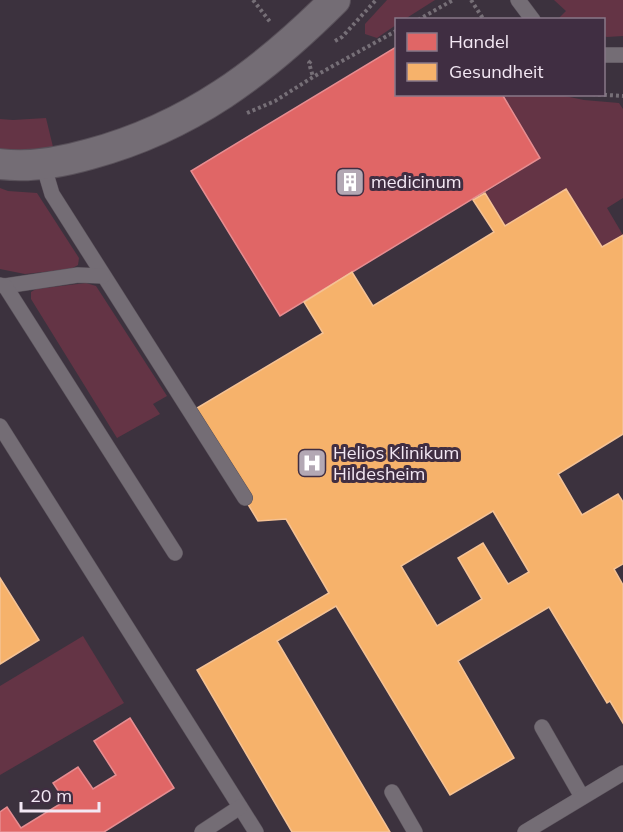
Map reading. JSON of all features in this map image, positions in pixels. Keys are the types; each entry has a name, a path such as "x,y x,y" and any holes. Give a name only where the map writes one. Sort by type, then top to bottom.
{"street":[{"path":"0,164 43,164 79,157 109,149 190,115 232,89 262,66 335,0"}],"lane":[{"path":"518,0 531,18"},
{"path":"605,55 623,55"},
{"path":"43,164 52,194 245,498"},
{"path":"104,276 78,275 2,286 175,553"},
{"path":"0,426 6,447 256,832"},
{"path":"542,727 582,797"},
{"path":"525,832 623,773"},
{"path":"392,792 415,832"},
{"path":"202,832 240,807"}],"path":[{"path":"422,18 453,0"},
{"path":"471,0 483,18"},
{"path":"313,77 395,32"},
{"path":"605,95 623,96"}],"shaded area":[{"path":"387,0 435,0 407,18 395,18 395,26 377,38 365,34 365,24"},
{"path":"554,0 623,0 623,36 605,36 605,18 559,18 566,11"},
{"path":"503,96 565,96 619,103 623,109 623,198 607,208 623,235 602,247 505,226 485,193 540,158"},
{"path":"46,118 54,151 0,153 0,119"},
{"path":"0,188 8,191 37,193 79,258 78,265 71,269 25,274 0,269"},
{"path":"86,283 96,286 167,396 153,404 160,414 117,438 31,299 31,292 36,289"},
{"path":"83,636 124,703 0,775 0,686"}],"building: Handel":[{"name":"medicinum","path":"395,48 395,96 503,96 540,158 280,316 191,171"},
{"path":"130,718 174,788 104,832 0,832 0,812 7,807 21,828 65,801 53,783 78,767 93,789 116,775 94,741"}],"building: Gesundheit":[{"path":"566,189 602,247 623,235 623,434 558,474 582,515 618,494 623,502 623,564 614,569 623,585 623,723 610,701 607,703 549,607 458,661 514,758 450,795 336,606 277,641 390,832 292,832 197,670 329,593 286,519 258,521 192,411 323,333 304,302 352,272 373,306 494,232 473,200 485,193 505,226","holes":["493,511 529,572 508,584 483,543 458,558 482,599 437,626 401,566"]},
{"path":"0,578 39,640 0,664"}],"place":[{"name":"medicinum","path":"350,182"},
{"name":"Helios Klinikum Hildesheim","path":"312,463"}]}
